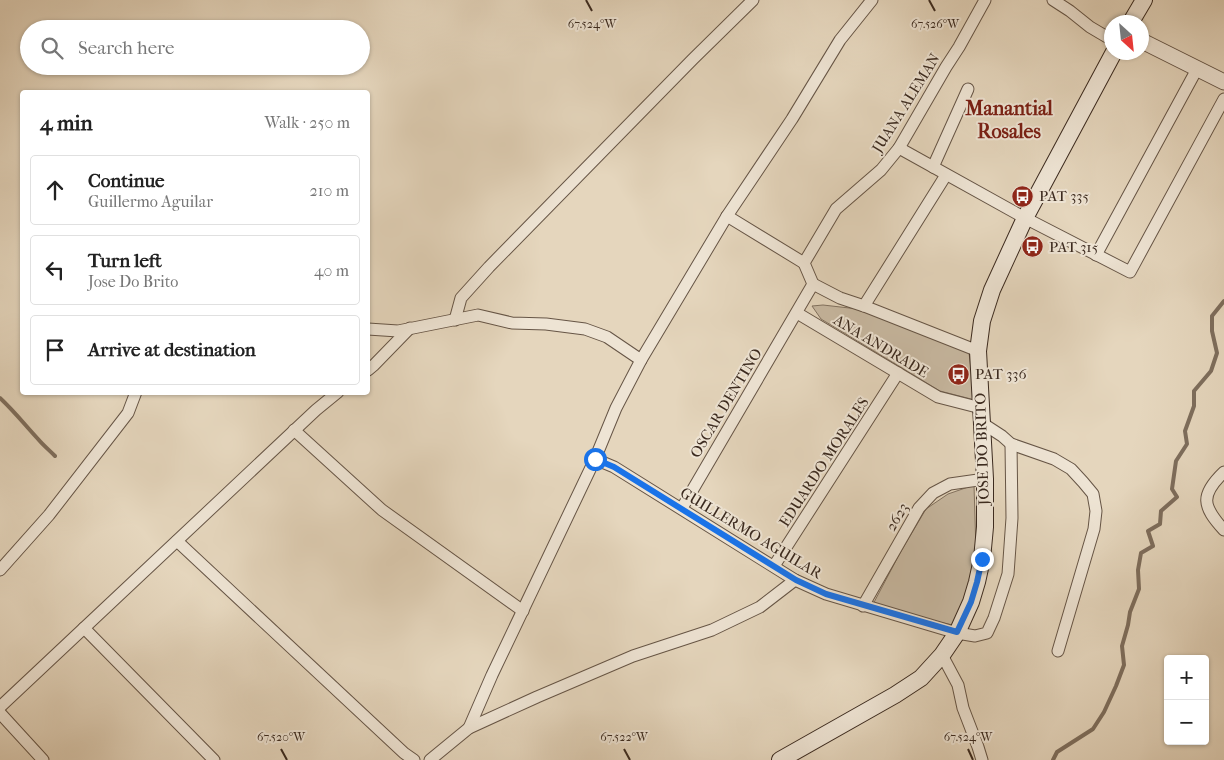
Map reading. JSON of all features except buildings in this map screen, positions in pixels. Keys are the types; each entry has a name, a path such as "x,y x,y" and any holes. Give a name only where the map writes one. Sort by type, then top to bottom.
{"main road":[{"path":"1135,15 1144,0"},
{"name":"JOSE DO BRITO","path":"780,760 920,678 942,655 957,632 971,602 977,582 985,527 985,479 978,351 982,321 992,290 1025,218 1110,60"}],"street":[{"path":"455,320 461,298 489,267 753,0"},
{"path":"469,728 492,675 595,459 616,408 641,360 727,216 792,119 840,40 872,0"},
{"name":"JUANA ALEMAN","path":"804,263 836,209 881,170 899,148 985,0"},
{"path":"1053,0 1104,35"},
{"path":"1149,45 1224,82"},
{"path":"1096,255 1197,69"},
{"path":"933,167 968,89"},
{"path":"899,148 1025,218 1130,272 1224,99"},
{"path":"864,306 946,175"},
{"path":"727,216 804,263 813,284 840,298 978,351"},
{"path":"797,313 813,284"},
{"name":"ANA ANDRADE","path":"797,313 938,397 982,416 1011,444 1054,459 1071,469 1083,482 1092,494 1096,511 1094,530 1058,651"},
{"name":"OSCAR DENTINO","path":"682,508 797,313"},
{"path":"370,329 398,331 478,315 512,323 546,324 585,329 607,337 641,360"},
{"path":"370,368 410,328"},
{"name":"EDUARDO MORALES","path":"774,566 898,373"},
{"path":"0,570 49,515 128,413 135,395"},
{"path":"0,707 294,430 334,395"},
{"path":"294,430 382,510 523,611"},
{"name":"GUILLERMO AGUILAR","path":"595,459 614,467 796,580 826,594 863,606 975,636 987,633 994,618 1008,574 1012,518 1011,444"},
{"path":"1224,472 1215,480 1208,492 1207,507 1224,530"},
{"name":"2623","path":"863,606 919,508 934,493 950,484 985,479"},
{"path":"177,540 413,760"},
{"path":"430,760 469,728 633,656 712,630 760,608 796,580"},
{"path":"84,628 214,760"},
{"path":"942,655 958,685 963,708 982,760"},
{"path":"0,712 43,760"}],"shaded area":[{"path":"823,305 858,309 969,353 975,400 940,391 821,319 812,306"},
{"path":"974,485 976,551 966,598 953,625 871,608 926,509 948,494"}],"waterway":[{"path":"1053,760 1057,752 1093,729 1104,712 1124,665 1122,646 1130,612 1139,589 1138,570 1141,553 1153,546 1148,531 1160,524 1161,511 1177,497 1172,489 1176,461 1187,444 1185,431 1194,406 1194,391 1211,371 1217,353 1212,331 1212,316 1224,301"},
{"path":"0,398 55,456"}],"place":[{"name":"PAT 335","path":"1023,196"},
{"name":"PAT 315","path":"1033,247"},
{"name":"PAT 336","path":"959,374"}],"district":[{"name":"Manantial Rosales","path":"1009,120"}],"route":[{"path":"595,459 614,467 796,580 826,594 957,632 971,602 982,559"}]}
